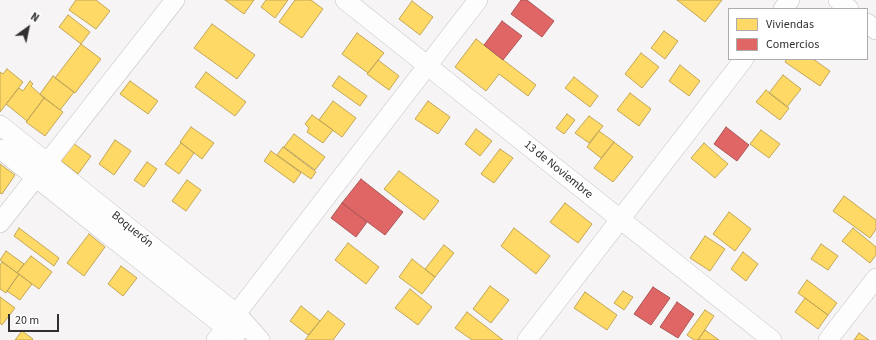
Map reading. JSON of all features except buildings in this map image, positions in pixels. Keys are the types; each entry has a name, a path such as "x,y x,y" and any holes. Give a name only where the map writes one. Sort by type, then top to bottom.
{"street":[{"path":"0,223 175,0"},
{"name":"13 de Noviembre","path":"345,0 772,340"},
{"path":"226,327 478,0"},
{"path":"784,8 790,0"},
{"path":"838,0 848,8"},
{"path":"868,24 876,30"},
{"path":"527,340 743,60"},
{"name":"Boquerón","path":"0,125 41,170 226,327 254,340"},
{"name":"Boquerón","path":"0,148 41,170"},
{"path":"828,340 876,278"},
{"name":"Boquerón","path":"226,327 260,340"}]}
